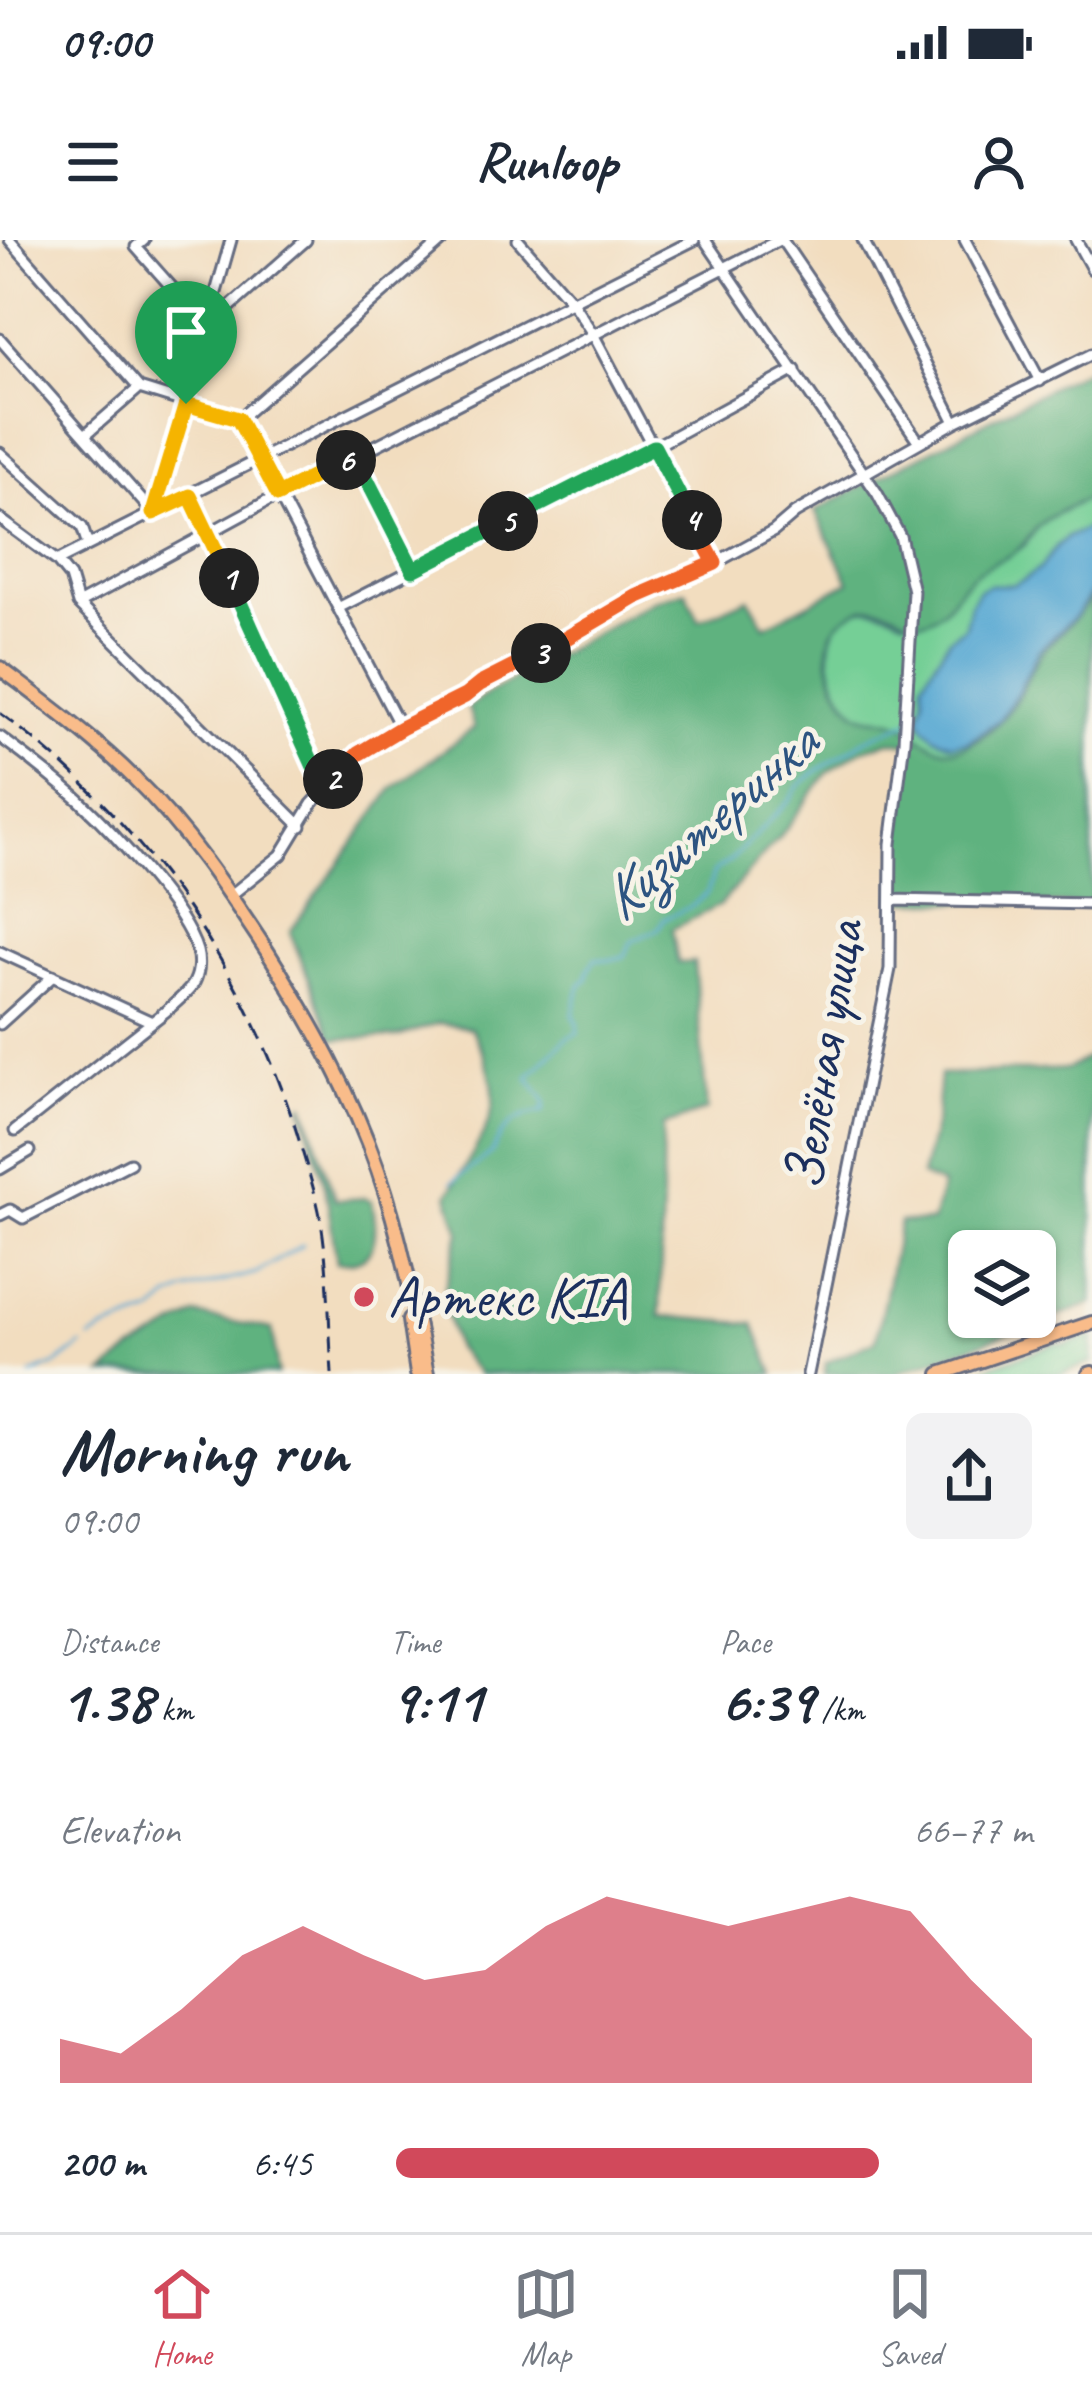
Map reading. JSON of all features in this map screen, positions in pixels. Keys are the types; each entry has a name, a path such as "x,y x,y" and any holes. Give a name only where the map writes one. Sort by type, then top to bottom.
{"main road":[{"path":"0,668 64,716 133,776 167,813 231,895 323,1042 361,1124 393,1216 427,1374"},
{"path":"0,678 59,722 161,818 225,899 316,1046 355,1127 386,1218 417,1374"},
{"path":"940,1374 1090,1324"}],"street":[{"path":"144,240 136,247 207,327"},
{"path":"153,513 231,240"},
{"path":"207,327 306,240"},
{"path":"238,419 443,240"},
{"path":"518,240 593,334 715,563"},
{"path":"58,561 694,240"},
{"name":"Зелёная улица","path":"705,240 864,473 899,536 913,591 904,741 891,844 890,969 808,1374"},
{"path":"78,604 278,495 780,240 919,442"},
{"path":"863,240 955,422"},
{"path":"965,240 1040,381"},
{"path":"1076,240 1092,269"},
{"path":"5,241 139,388 238,419 401,728"},
{"path":"0,339 153,513"},
{"path":"231,895 281,855 312,803 349,761 401,728 636,597 774,531 795,513 955,422 1092,354"},
{"path":"338,608 795,370"},
{"path":"85,435 139,388"},
{"path":"0,453 82,527 88,545"},
{"path":"355,456 413,570"},
{"path":"190,496 324,789"},
{"path":"0,519 58,561 70,577 78,604 301,826"},
{"path":"0,737 80,802 124,846 196,946 198,971 193,985 152,1022 15,1131"},
{"path":"891,900 1092,904"},
{"path":"0,952 152,1022"},
{"path":"0,1024 53,976"},
{"path":"0,1169 30,1151"},
{"path":"0,1215 10,1210 23,1218 130,1162"}],"green space":[{"path":"1092,366 1092,496 1049,518 1017,551 977,572 933,617 914,621 876,607 850,614 830,637 829,660 836,683 855,711 898,722 945,749 963,747 1004,717 1039,656 1092,597 1092,905 899,901 900,835 911,744 891,741 861,750 827,773 720,905 672,929 678,963 694,962 707,1110 663,1126 660,1316 754,1324 774,1374 478,1374 456,1348 445,1287 460,1232 448,1195 479,1143 492,1110 491,1079 480,1046 471,1028 439,1023 397,1037 333,1039 290,932 393,788 474,728 468,707 653,601 686,591 699,620 749,598 765,626 849,582 815,511"},
{"path":"1092,496 1092,526 1068,537 1025,579 979,590 965,627 950,638 923,682 921,716 935,737 951,744 967,742 998,721 995,724 967,746 950,751 931,745 896,722 863,716 852,708 831,667 830,646 845,616 860,609 880,610 904,620 943,608 970,577 1025,545 1041,522"},
{"path":"1092,591 1082,613 1038,660 1000,719 1038,651 1076,615"},
{"path":"1092,1055 1092,1304 1056,1317 1056,1230 948,1230 948,1338 995,1338 893,1374 825,1374 826,1363 876,1340 900,1222 932,1222 942,1185 921,1176 936,1119 940,1075 1068,1069"},
{"path":"305,1104 335,1200 372,1201 375,1234 369,1253 361,1259 337,1262"},
{"path":"195,1315 272,1329 278,1374 103,1374 131,1352"},
{"path":"1092,1336 1092,1363 1059,1374 966,1374 1056,1344"}],"water":[{"path":"1092,526 1092,591 1076,615 1038,651 999,720 967,742 952,744 935,737 920,716 923,682 950,638 965,627 979,590 1025,579 1068,537"}],"waterway":[{"name":"Кизитеринка","path":"452,1182 492,1153 513,1122 544,1111 545,1101 528,1077 578,1033 573,1015 580,985 595,959 625,956 631,942 692,906 707,893 714,872 817,771 865,740 920,716"},
{"name":"Кизитеринка","path":"90,1339 153,1313 186,1291 256,1273 303,1245"},
{"name":"Кизитеринка","path":"31,1374 57,1364 82,1345"}],"railway":[{"path":"0,713 52,755 144,849 184,902 251,1016 277,1077 318,1206 332,1374"}],"place":[{"name":"Артекс KIA","path":"364,1297"}],"route":[{"path":"186,404 238,419 278,495 355,456 413,570 654,447 715,563 636,597 401,728 349,761 324,789 190,496 153,513 186,404"}]}
